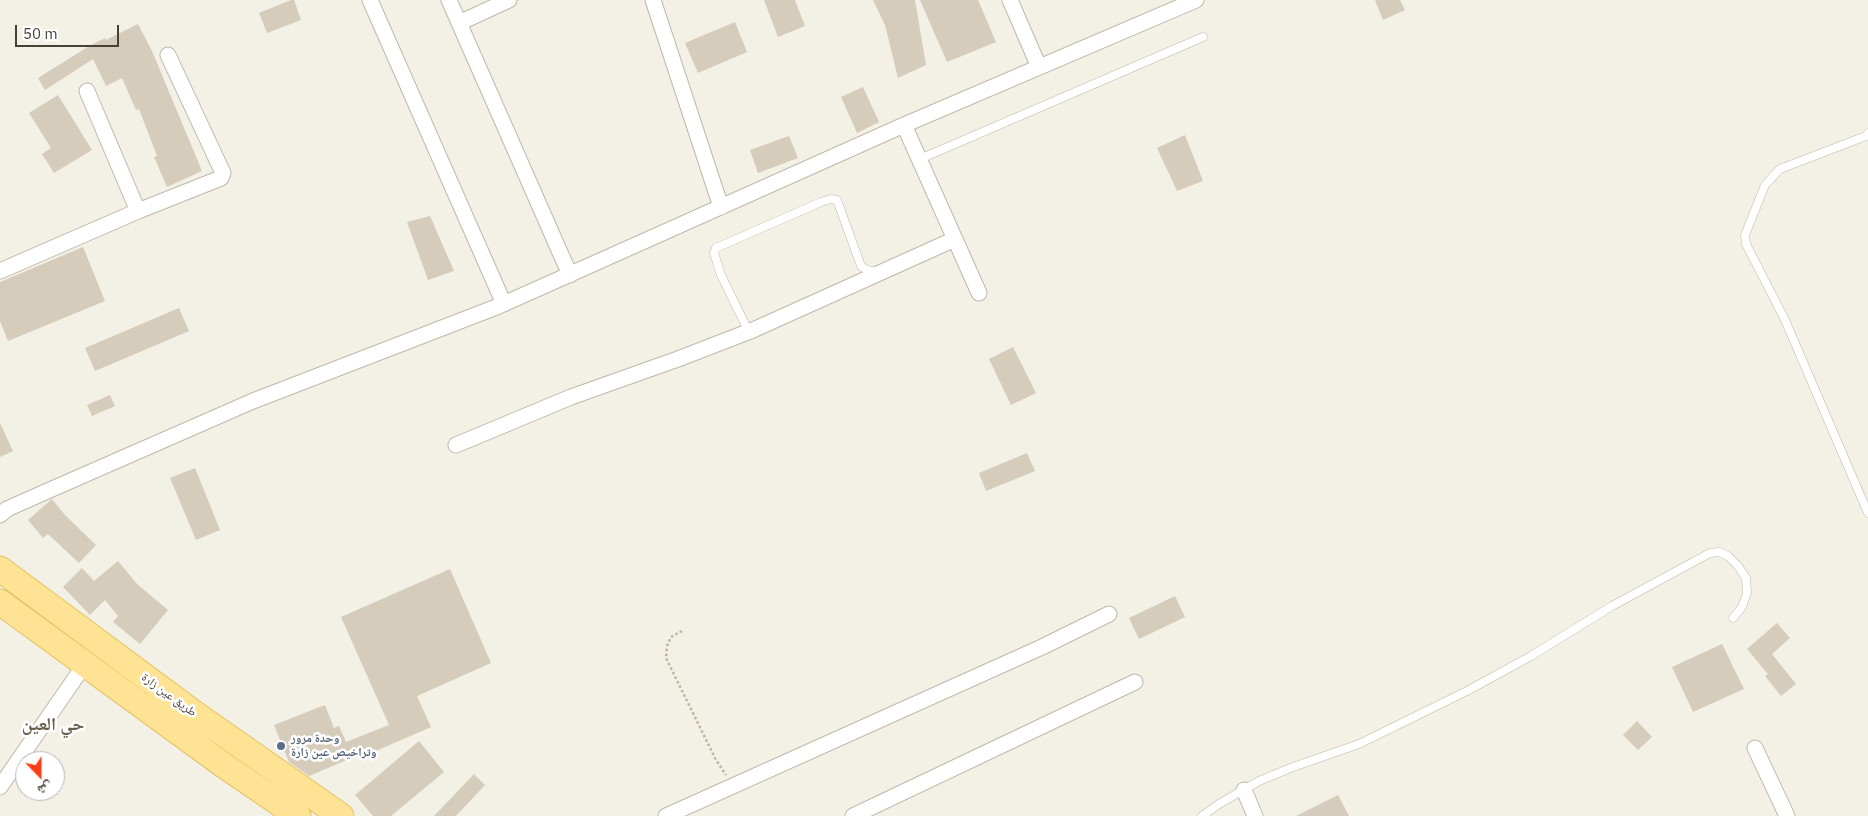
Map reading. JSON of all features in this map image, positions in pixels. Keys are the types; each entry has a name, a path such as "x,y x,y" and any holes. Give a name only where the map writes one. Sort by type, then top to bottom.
{"main road":[{"name":"طريق عين زارة","path":"0,569 194,713 341,816"},
{"name":"طريق عين زارة","path":"0,602 222,764 298,816"}],"street":[{"path":"370,0 504,304"},
{"path":"449,0 570,275"},
{"path":"459,23 509,0"},
{"path":"653,0 721,207"},
{"path":"1010,0 1039,67"},
{"path":"0,515 7,509 253,401 504,304 904,125 1196,0"},
{"path":"0,271 138,211 221,178 223,172 168,55"},
{"path":"87,91 138,211"},
{"path":"904,125 979,293"},
{"path":"456,445 571,397 747,332 955,239"},
{"path":"666,816 1042,647 1109,614"},
{"path":"0,787 85,664"},
{"path":"853,816 1135,682"},
{"path":"1755,748 1786,816"},
{"path":"1244,790 1254,816"}],"lane":[{"path":"920,159 1203,37"},
{"path":"1867,135 1780,169 1765,184 1746,227 1745,234 1746,244 1785,320 1868,513"},
{"path":"747,332 745,324 721,275 714,253 716,248 724,244 821,202 831,199 837,200 861,266 867,270 880,272"},
{"path":"1202,816 1244,790 1276,774 1359,744 1467,690 1531,656 1620,601 1710,553 1719,552 1728,556 1746,578 1747,593 1742,607 1733,618"}],"path":[{"path":"682,631 671,637 667,646 666,658 716,760 733,785"}],"building":[{"path":"294,0 301,20 267,33 259,13"},
{"path":"764,0 795,0 805,26 778,37"},
{"path":"873,0 915,0 926,65 898,78 885,25"},
{"path":"920,0 978,0 996,42 947,62"},
{"path":"1375,0 1400,0 1405,10 1383,20"},
{"path":"735,22 747,52 698,73 685,43"},
{"path":"138,24 152,51 202,171 167,187 154,157 157,156 139,109 136,110 122,78 106,86 93,59 45,90 38,78 91,45 105,38 106,40"},
{"path":"863,87 879,122 857,133 841,97"},
{"path":"58,95 92,150 54,173 42,154 51,148 29,113"},
{"path":"1185,135 1203,181 1177,191 1157,148"},
{"path":"789,136 798,158 758,173 750,150"},
{"path":"430,216 454,271 428,280 407,222"},
{"path":"83,247 105,301 8,341 0,321 0,282"},
{"path":"179,308 189,331 95,371 85,348"},
{"path":"1013,347 1036,393 1011,405 989,359"},
{"path":"110,395 115,406 92,416 87,405"},
{"path":"0,423 13,451 0,457"},
{"path":"1027,453 1035,471 986,491 979,473"},
{"path":"195,468 220,530 196,540 170,478"},
{"path":"52,499 65,515 96,545 79,563 48,534 43,538 28,520"},
{"path":"118,561 137,584 168,610 140,644 113,622 118,616 105,600 90,615 63,587 82,568 94,581"},
{"path":"450,569 491,663 417,696 431,727 369,754 368,751 309,776 289,762 274,725 325,705 334,728 339,726 346,742 389,725 341,617"},
{"path":"1175,596 1185,617 1139,639 1129,618"},
{"path":"1777,623 1790,638 1772,654 1796,684 1781,696 1765,676 1768,674 1747,649"},
{"path":"1722,644 1744,689 1693,712 1672,667"},
{"path":"1637,721 1652,737 1638,750 1623,735"},
{"path":"419,741 444,772 391,816 373,816 355,795"},
{"path":"474,774 485,785 456,816 434,816"},
{"path":"1338,795 1349,816 1296,816"}],"place":[{"name":"وحدة مرور وتراخيص عين زارة","path":"281,746"}],"district":[{"name":"حي العين","path":"53,725"}]}
